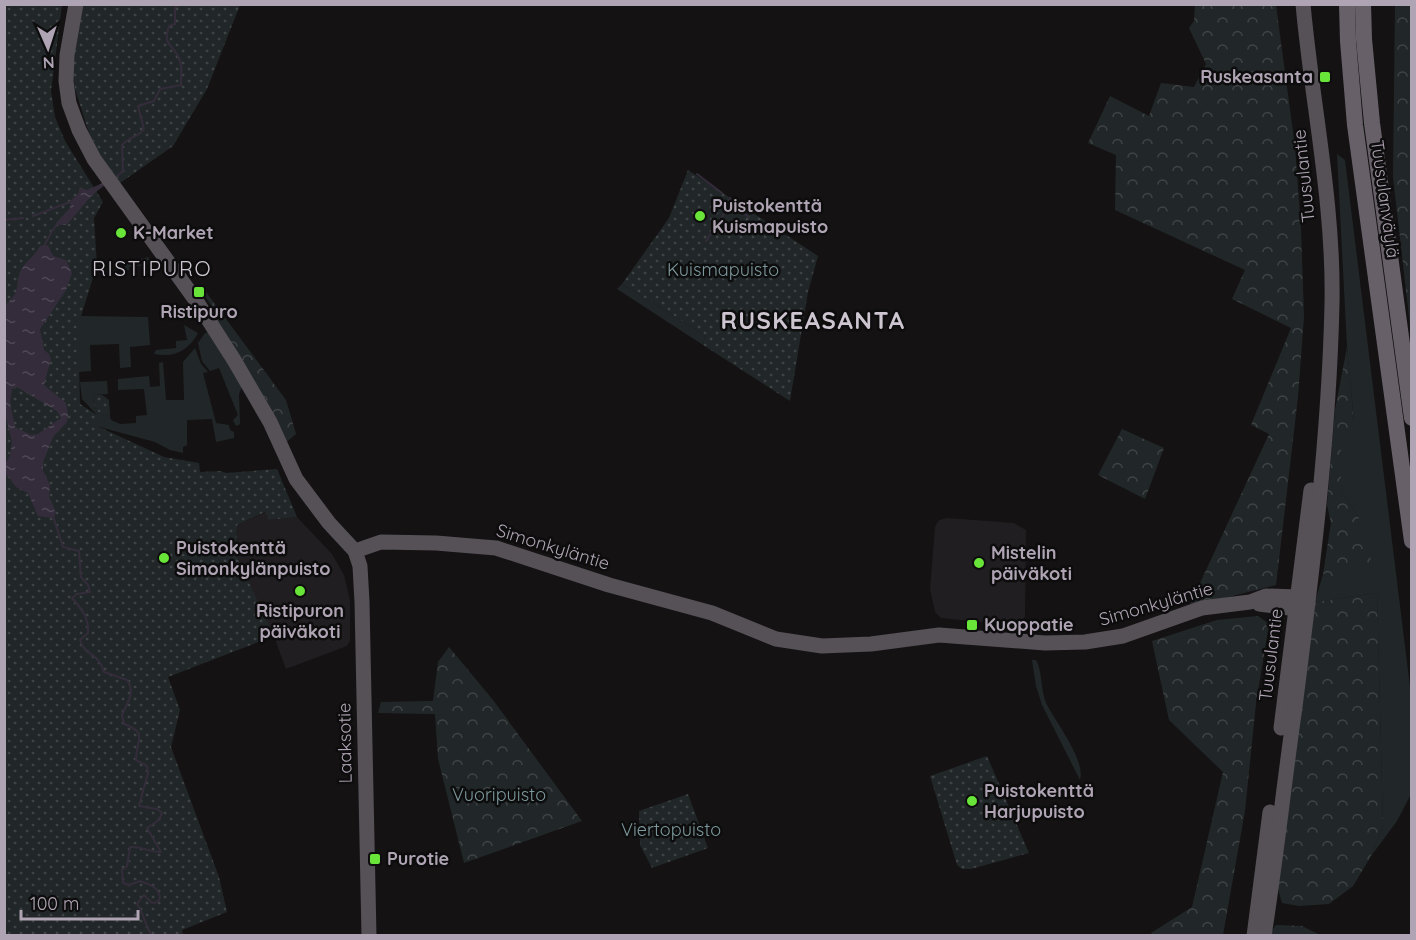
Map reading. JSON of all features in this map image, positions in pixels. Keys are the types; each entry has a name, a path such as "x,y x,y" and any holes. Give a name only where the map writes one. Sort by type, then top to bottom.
{"highway":[{"name":"Tuusulanväylä","path":"1347,4 1355,125 1412,541"},
{"name":"Tuusulanväylä","path":"1363,4 1372,123 1412,418"},
{"path":"1370,4 1372,123"}],"main road":[{"path":"76,4 66,81 69,104 79,130 94,159 208,317 254,392 288,464 305,492 329,523 356,551"},
{"name":"Tuusulantie","path":"1264,936 1321,415 1328,381 1332,304 1331,248 1303,4"},
{"name":"Simonkyläntie","path":"356,551 381,542 435,543 496,548 609,585 699,609 776,639 822,646 871,644 939,635 1045,643 1085,642 1123,636 1202,608 1250,602 1266,596 1301,603"},
{"name":"Laaksotie","path":"356,551 360,566 362,602 369,936"},
{"name":"Tuusulantie","path":"1254,936 1301,603"}],"shaded area":[{"name":"Ristipuron päiväkoti","path":"266,512 269,520 297,517 332,554 344,575 350,600 350,641 347,646 286,669 236,554 237,525"},
{"name":"Mistelin päiväkoti","path":"947,518 1014,523 1026,530 1025,616 1023,621 1017,625 941,618 935,612 930,589 935,527 939,520"}],"green space":[{"path":"5,5 62,5 51,91 55,117 65,141 103,202 94,218 97,265 78,326 80,404 97,415 97,426 164,457 199,463 200,472 221,471 226,473 277,469 297,517 269,520 265,512 237,525 236,554 274,636 168,677 180,710 171,747 219,877 227,912 182,930 183,935 5,936"},
{"path":"81,5 240,5 207,89 173,146 120,183 98,152 75,89 72,67"},
{"path":"1195,5 1276,5 1295,147 1304,316 1298,397 1276,585 1189,607 1269,434 1251,425 1291,328 1232,299 1245,270 1115,210 1116,155 1088,143 1110,96 1149,116 1161,83 1194,87 1206,64 1189,28 1194,21"},
{"path":"1395,5 1411,5 1411,334 1393,177"},
{"path":"1337,154 1345,160 1412,703 1411,794 1397,821 1371,856 1383,825 1377,593 1315,602 1323,574 1328,577 1362,523 1341,489 1341,442 1354,421 1347,347"},
{"name":"Kuismapuisto","path":"688,170 818,256 808,292 790,401 703,345 705,335 622,284 669,218"},
{"path":"148,257 151,262 147,265 129,267 129,270 120,270 109,276 109,273 128,262"},
{"path":"622,284 705,335 703,345 617,289"},
{"path":"203,288 286,400 296,434 284,444 213,314 216,312 202,292"},
{"path":"79,316 148,317 150,345 130,347 131,367 120,368 119,344 90,345 91,371 79,372 76,338"},
{"path":"184,325 198,333 185,349 168,355 154,354 156,350 176,348 176,341 187,340"},
{"path":"211,331 243,385 239,394 240,424 236,426 233,420 238,415 219,368 210,371 202,361 198,343 205,333"},
{"path":"1347,347 1354,422 1341,442 1341,489 1362,523 1373,567 1328,577 1323,574 1331,523 1327,505 1335,410"},
{"path":"195,348 201,364 208,372 203,373 216,423 229,425 230,430 234,432 234,438 216,442 212,419 187,420 187,445 183,447 183,453 170,450 155,442 96,426 97,415 82,399 80,382 107,381 108,394 93,395 94,407 101,415 110,416 111,420 120,424 136,423 136,416 147,415 144,389 118,390 118,379 149,376 150,387 160,386 159,363 163,362 166,400 184,400 183,362"},
{"path":"93,395 102,395 109,400 110,416 101,415 94,407"},
{"path":"1122,429 1164,448 1145,499 1098,475"},
{"path":"1377,593 1383,825 1371,856 1353,886 1329,904 1299,906 1282,903 1277,885 1315,602"},
{"path":"1258,616 1269,624 1256,703 1245,811 1223,935 1153,935 1151,933 1192,907 1223,772 1169,720 1152,641 1217,620"},
{"name":"Vuoripuisto","path":"449,647 493,700 582,821 464,863 438,759 435,714 378,713 381,702 433,701 438,662"},
{"path":"1032,660 1036,660 1038,665 1047,705 1075,752 1081,772 1080,780 1042,705"},
{"path":"987,756 1029,853 971,869 962,869 957,865 930,776"},
{"name":"Viertopuisto","path":"688,794 708,848 652,868 640,845 639,811"},
{"path":"1276,925 1302,926 1320,935 1268,936"}],"water":[{"path":"105,182 106,185 89,199 66,225 57,225 56,223 70,208 71,201 80,188 87,190"},
{"path":"48,245 53,256 66,260 72,273 66,290 40,329 44,350 51,359 44,385 66,403 68,415 67,422 53,437 43,462 43,471 50,485 49,497 56,512 54,518 38,516 28,493 16,487 4,471 12,442 5,413 5,305 16,291 21,270 40,246","holes":["17,387 57,411 61,418 38,434 31,435 15,427 10,403 12,389"]}],"waterway":[{"path":"116,177 123,171 122,145 144,129 138,106 154,101 160,89 181,85 180,59 167,40 169,26 175,24 175,8 180,4"},
{"path":"697,174 722,193"},
{"path":"730,198 730,204 749,217"},
{"path":"33,216 70,202"},
{"path":"706,241 724,214"},
{"path":"4,220 23,218"},
{"path":"44,246 58,223"},
{"path":"53,516 63,547 79,551 81,577 88,585 90,592 77,594 72,598 86,618 88,633 80,640 82,645 99,661 104,672 127,680 130,684 130,697 122,715 124,724 132,727 139,734 136,760 147,766 148,773 139,806 157,809 162,813 159,820 147,828 161,852 130,847 127,866 122,870 123,883 129,885 140,881 153,886 159,893 158,902 152,903 144,895 137,904 152,936"}],"place":[{"name":"Ruskeasanta","path":"1325,77"},
{"name":"Puistokenttä Kuismapuisto","path":"700,216"},
{"name":"K-Market","path":"121,233"},
{"name":"Ristipuro","path":"199,292"},
{"name":"Puistokenttä Simonkylänpuisto","path":"164,558"},
{"name":"Mistelin päiväkoti","path":"979,563"},
{"name":"Ristipuron päiväkoti","path":"300,591"},
{"name":"Kuoppatie","path":"972,625"},
{"name":"Puistokenttä Harjupuisto","path":"972,801"},
{"name":"Purotie","path":"375,859"}],"district":[{"name":"RISTIPURO","path":"152,269"},
{"name":"RUSKEASANTA","path":"813,321"}]}
